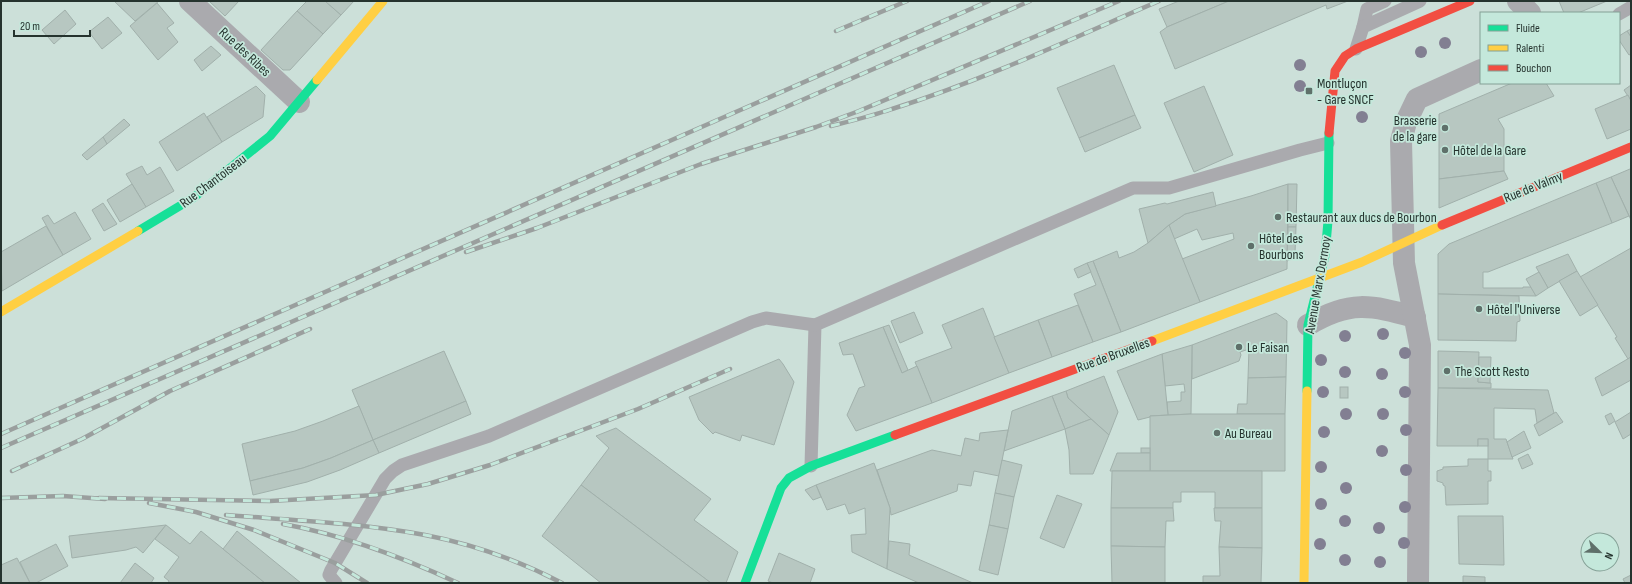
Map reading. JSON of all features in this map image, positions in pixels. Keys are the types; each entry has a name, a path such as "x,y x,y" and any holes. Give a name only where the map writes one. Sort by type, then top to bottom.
{"street":[{"name":"Rue des Ribes","path":"190,1 299,102"},
{"name":"Rue Chantoiseau","path":"1,312 193,198 270,136 383,1"},
{"name":"Avenue Marx Dormoy","path":"1304,583 1308,325 1325,256 1328,221 1328,143 1335,71 1345,56 1356,49 1470,1"},
{"path":"1518,1 1529,12"},
{"path":"1418,583 1420,345 1404,263 1401,141 1406,122 1417,99 1480,70"},
{"name":"Rue de Valmy","path":"1435,228 1631,146"},
{"name":"Rue de Bruxelles","path":"745,583 781,488 789,478 811,466 1288,291 1320,277 1362,262 1435,228"},
{"path":"1308,325 1326,314 1356,307 1378,307 1415,317"}],"lane":[{"path":"1356,49 1367,9 1385,1"},
{"path":"1363,27 1420,1"},
{"path":"1620,13 1631,7"},
{"path":"336,583 329,575 331,570 385,479 402,465 488,436 752,322 766,318 815,325 1133,188 1169,188 1328,143"},
{"path":"811,466 815,325"}],"building":[{"path":"114,1 159,1 135,21"},
{"path":"209,1 239,1 225,16"},
{"path":"307,1 325,1 341,15 323,34 297,11"},
{"path":"325,1 354,1 341,15"},
{"path":"1179,1 1229,1 1167,27 1159,9"},
{"path":"1229,1 1348,1 1327,9 1326,5 1175,69 1160,32 1167,27"},
{"path":"1559,1 1607,1 1580,12 1564,12"},
{"path":"157,3 174,23 167,28 178,42 158,60 130,26"},
{"path":"65,10 76,24 54,44 42,30"},
{"path":"297,11 323,34 290,70 283,70 261,50"},
{"path":"108,17 122,33 102,49 89,32"},
{"path":"1631,29 1631,37 1627,31"},
{"path":"1627,31 1631,37 1631,54 1629,55 1620,42 1620,35"},
{"path":"211,46 221,55 202,71 194,60"},
{"path":"1114,65 1135,115 1079,138 1057,88"},
{"path":"1510,84 1547,84 1554,96 1498,119 1504,129 1504,171 1439,179 1439,114"},
{"path":"1631,85 1631,101 1624,90"},
{"path":"256,86 265,95 263,117 222,142 207,117"},
{"path":"1204,86 1233,155 1194,172 1164,103"},
{"path":"1628,95 1631,101 1631,129 1607,139 1595,109"},
{"path":"204,113 222,142 177,171 159,142"},
{"path":"1135,115 1141,128 1085,152 1079,138"},
{"path":"124,119 130,125 107,144 103,137"},
{"path":"103,137 107,144 87,160 82,155"},
{"path":"142,166 147,175 160,167 174,191 146,207 126,174"},
{"path":"1631,169 1631,220 1611,177"},
{"path":"1504,171 1508,179 1439,208 1439,179"},
{"path":"1611,177 1629,216 1612,223 1596,183"},
{"path":"1596,183 1612,223 1488,272 1483,272 1483,288 1531,287 1536,296 1438,294 1438,254 1449,244"},
{"path":"132,184 146,207 120,222 107,200"},
{"name":"Hôtel des Bourbons","path":"1288,184 1287,269 1200,302 1182,259 1234,239 1233,233 1202,240 1197,229 1174,239 1169,225 1185,214"},
{"path":"1288,184 1297,184 1296,227 1288,227"},
{"path":"1213,192 1216,206 1185,214 1169,225 1148,243 1139,209 1165,203 1167,204"},
{"path":"103,203 117,224 104,231 92,210"},
{"path":"75,212 91,239 63,255 42,218 48,215 54,224"},
{"path":"1169,225 1200,302 1121,332 1093,261 1117,251 1119,258 1134,252 1148,243"},
{"path":"46,226 63,255 2,291 1,252"},
{"path":"1288,227 1296,227 1295,253 1292,259 1287,261"},
{"path":"1631,248 1631,357 1628,359 1615,338 1617,337 1580,277"},
{"path":"1568,254 1577,271 1548,288 1536,267"},
{"path":"1093,261 1121,332 1093,342 1074,294 1096,285 1087,263"},
{"path":"1087,263 1091,272 1078,278 1074,269"},
{"path":"1577,271 1598,305 1580,316 1559,281"},
{"path":"1539,272 1548,288 1536,296 1526,279"},
{"name":"Hôtel l'Universe","path":"1438,294 1519,296 1520,321 1517,322 1516,341 1438,340"},
{"path":"1078,305 1093,342 1052,357 1038,320"},
{"path":"983,308 1009,373 932,403 915,362 952,348 942,325"},
{"path":"914,312 923,333 900,343 891,321"},
{"name":"Le Faisan","path":"1276,313 1287,321 1286,377 1248,378 1249,349 1240,352 1241,355 1239,361 1192,379 1192,345"},
{"path":"1038,320 1052,357 1009,373 994,337"},
{"path":"889,325 908,370 902,373 883,327"},
{"path":"883,327 902,373 917,366 932,403 856,431 847,415 859,388 865,386 853,354 843,355 839,343"},
{"path":"1192,345 1191,414 1168,415 1167,402 1181,401 1181,392 1185,392 1184,384 1165,386 1162,354"},
{"path":"444,351 466,401 373,440 352,390"},
{"path":"1438,351 1479,352 1478,382 1491,383 1491,388 1438,388"},
{"path":"1162,354 1168,415 1150,416 1138,420 1117,371"},
{"path":"1479,357 1491,357 1490,383 1478,382"},
{"path":"1631,357 1631,380 1602,396 1595,378"},
{"path":"779,359 794,382 774,445 742,435 740,441 715,432 713,434 699,420 689,397"},
{"path":"1104,376 1118,412 1109,435 1068,398 1066,391"},
{"path":"1286,377 1285,414 1237,414 1238,404 1247,404 1248,378"},
{"path":"1340,387 1348,387 1348,398 1340,398"},
{"path":"1438,388 1548,390 1554,413 1537,423 1535,409 1494,408 1494,439 1506,439 1513,459 1488,459 1488,439 1478,439 1478,446 1437,446"},
{"path":"1066,391 1068,398 1091,419 1065,429 1052,396"},
{"path":"1052,396 1065,429 1004,451 1012,411"},
{"path":"466,401 471,414 379,453 373,440"},
{"path":"359,406 373,440 303,468 250,481 242,444 295,431"},
{"path":"1556,412 1563,422 1539,436 1534,425"},
{"path":"1631,412 1631,434 1623,439 1615,422"},
{"path":"1611,413 1615,421 1609,425 1605,416"},
{"name":"Au Bureau","path":"1191,414 1285,414 1285,471 1150,471 1150,416"},
{"path":"1091,419 1109,435 1093,474 1070,474 1069,450 1065,429"},
{"path":"616,428 711,499 694,520 738,552 726,583 711,583 581,485 609,448 596,436"},
{"path":"1008,430 999,476 974,471 971,486 958,484 957,491 891,515 877,470 932,450 961,456 965,438 979,441 980,433"},
{"path":"1524,431 1531,448 1512,457 1507,442"},
{"path":"1478,439 1488,439 1488,446 1478,446"},
{"path":"373,440 379,453 307,482 253,495 250,481 303,468"},
{"path":"1141,448 1150,448 1150,453 1141,453"},
{"path":"1117,453 1150,453 1150,471 1110,471"},
{"path":"1528,454 1533,464 1522,469 1518,459"},
{"path":"1468,459 1488,459 1488,471 1491,471 1491,481 1488,481 1488,504 1446,505 1445,486 1443,483 1437,481 1437,471 1443,469 1443,467 1468,466"},
{"path":"1002,460 1022,465 1014,497 995,493"},
{"path":"874,463 890,508 887,569 852,552 851,535 866,534 865,508 849,514 845,504 827,510 816,485"},
{"path":"1112,471 1262,471 1262,508 1215,508 1215,492 1181,492 1181,502 1173,502 1173,508 1111,508"},
{"path":"581,485 711,583 601,583 542,536"},
{"path":"816,485 821,497 813,500 805,490"},
{"path":"995,493 1014,497 1008,529 989,525"},
{"path":"1057,495 1082,504 1064,548 1040,538"},
{"path":"1111,508 1173,508 1174,521 1166,521 1165,547 1111,546"},
{"path":"1214,508 1262,508 1262,548 1219,547 1221,521 1215,521"},
{"path":"1458,516 1503,516 1504,565 1459,564"},
{"path":"166,525 143,553 136,547 126,550 72,558 69,536"},
{"path":"166,525 190,544 201,531 265,583 168,583 169,581 164,577 179,557 155,539"},
{"path":"989,525 1008,529 998,575 979,570"},
{"path":"237,531 301,583 265,583 223,549"},
{"path":"889,541 910,544 909,555 973,583 919,583 887,569"},
{"path":"56,544 68,566 36,583 30,583 20,562"},
{"path":"1111,546 1165,547 1165,583 1112,583"},
{"path":"1219,547 1262,548 1261,583 1203,583 1203,576 1220,576"},
{"path":"779,553 815,569 810,583 773,583 768,581"},
{"path":"17,558 30,583 1,583 1,565"},
{"path":"135,563 154,578 151,583 120,583"},
{"path":"1631,575 1631,583 1625,583 1623,579"},
{"path":"1463,576 1485,577 1485,583 1463,583"}],"railway":[{"path":"836,31 907,1"},
{"path":"1,434 989,1"},
{"path":"1,448 1030,1"},
{"path":"466,252 537,228 701,164 816,127 859,111 1119,1"},
{"path":"831,126 884,112 926,98 994,72 1159,1"},
{"path":"12,471 82,439 170,391 310,329"},
{"path":"99,498 270,501 376,495 428,484 490,465 638,409 730,369"},
{"path":"1,498 63,496 105,499"},
{"path":"149,503 196,512 254,530 335,563 367,583"},
{"path":"226,515 301,520 425,535 478,548 529,567 562,583"},
{"path":"283,524 328,534 372,548 416,564 458,583"}],"traffic: fast":[{"path":"138,231 193,198 270,136 317,80"},
{"path":"1307,391 1308,325 1325,256 1328,221 1329,133"},
{"path":"745,583 781,488 789,478 811,466 895,435"}],"traffic: slow":[{"path":"317,80 383,1"},
{"path":"1152,341 1362,262 1442,225"},
{"path":"1,312 138,231"},
{"path":"1304,583 1307,391"}],"traffic: jam":[{"path":"1329,133 1335,71 1345,56 1356,49 1470,1"},
{"path":"1442,225 1631,147"},
{"path":"895,435 1152,341"}],"place":[{"name":"Montluçon - Gare SNCF","path":"1309,91"},
{"name":"Brasserie de la gare","path":"1445,128"},
{"name":"Hôtel de la Gare","path":"1445,150"},
{"name":"Restaurant aux ducs de Bourbon","path":"1278,217"},
{"name":"Hôtel des Bourbons","path":"1251,246"},
{"name":"Hôtel l'Universe","path":"1479,309"},
{"name":"Le Faisan","path":"1239,347"},
{"name":"The Scott Resto","path":"1447,371"},
{"name":"Au Bureau","path":"1217,433"}]}
